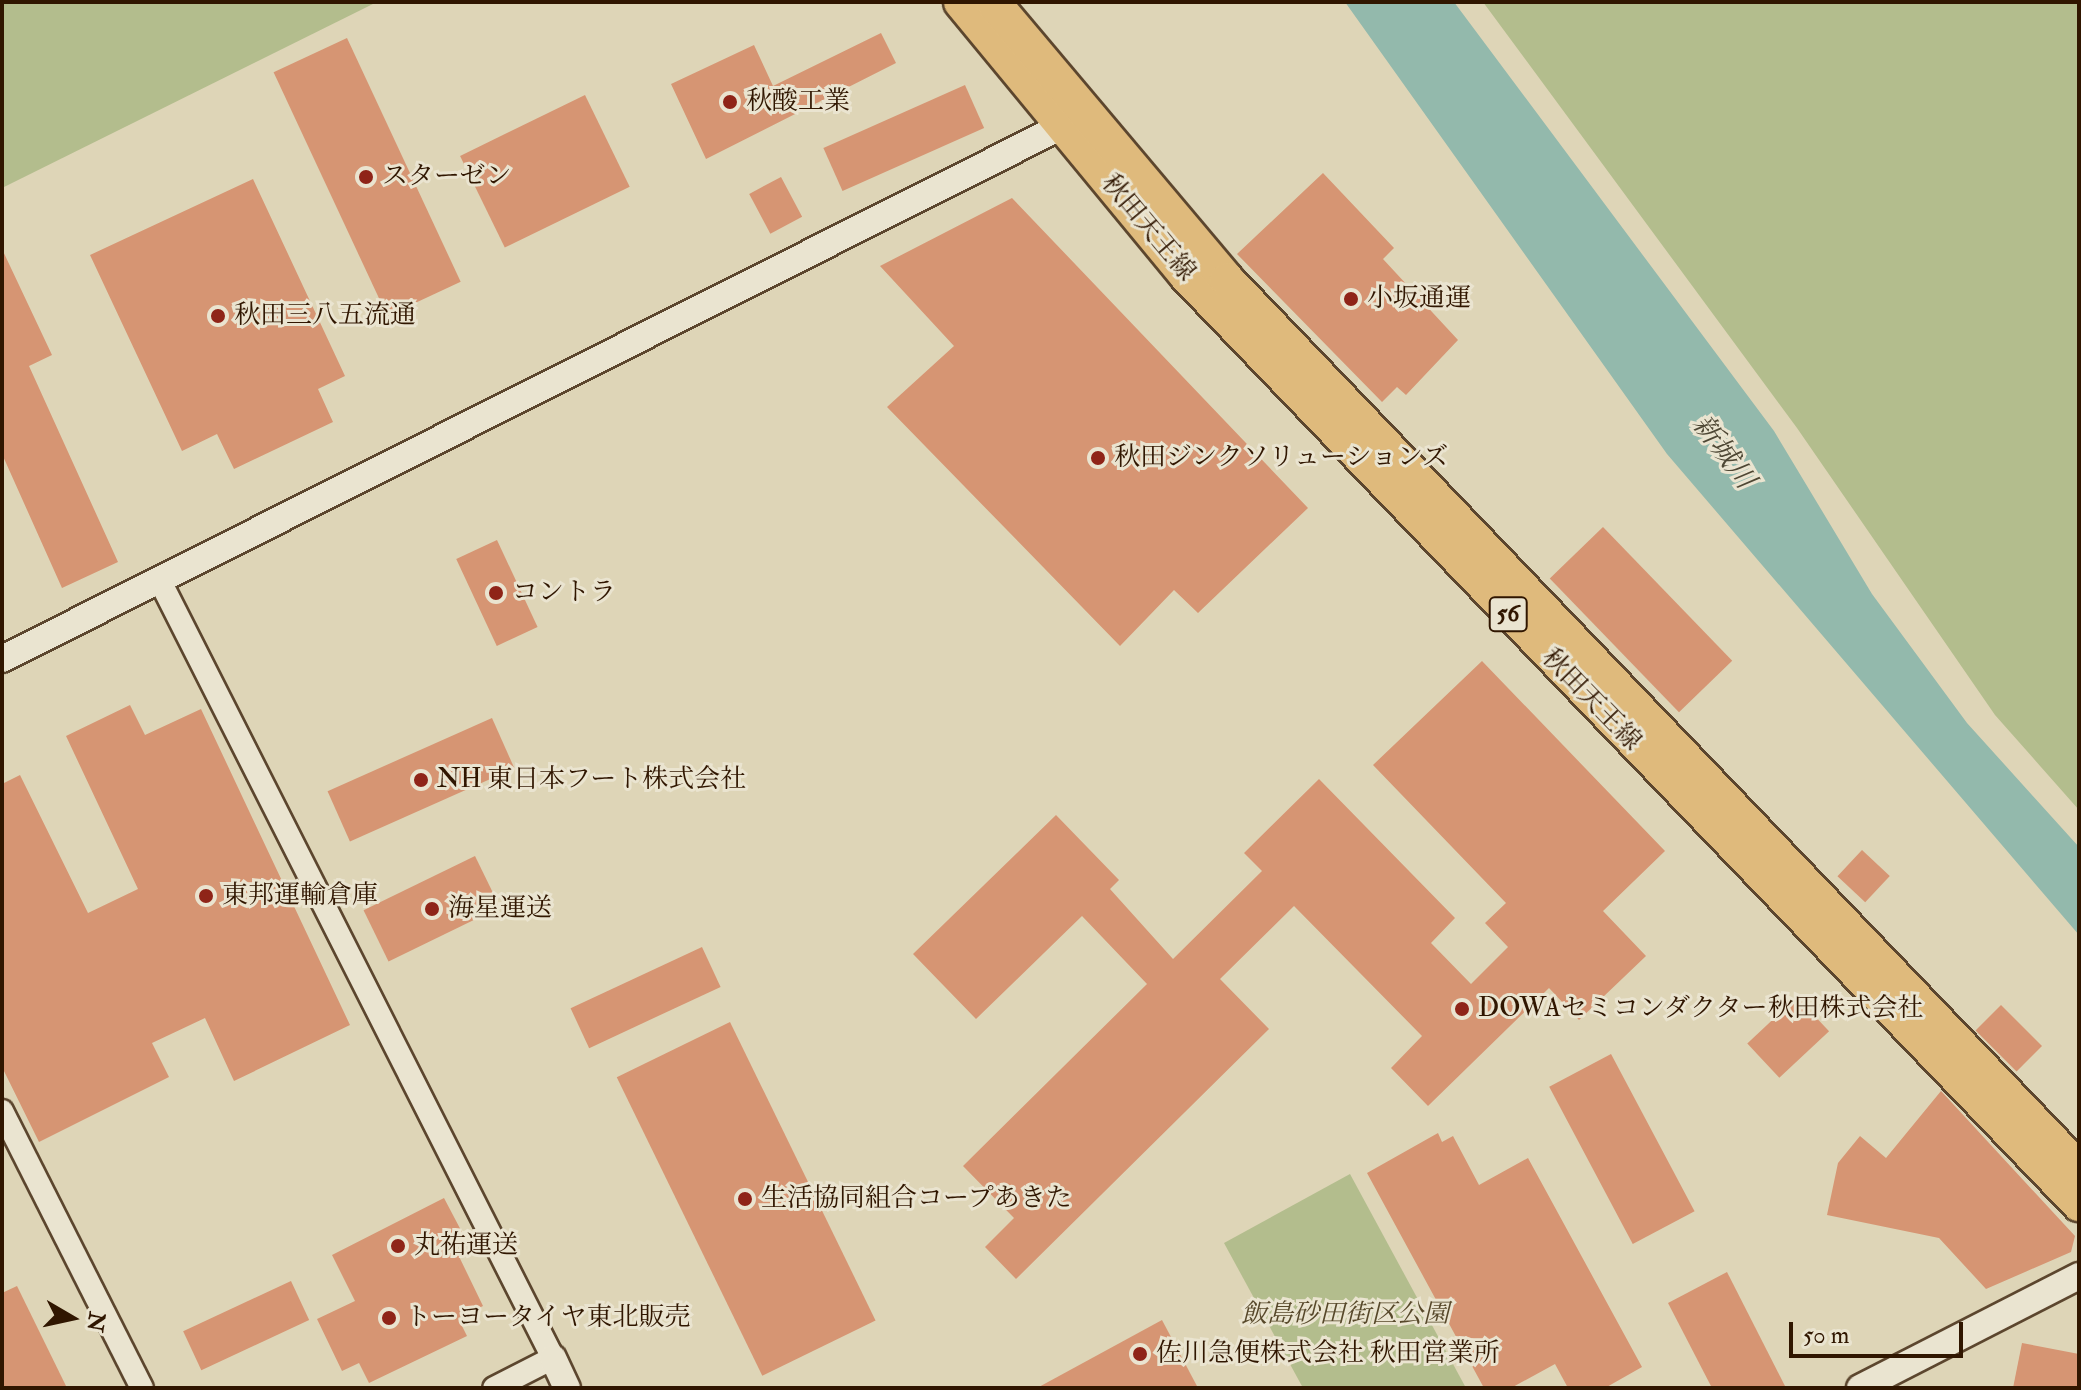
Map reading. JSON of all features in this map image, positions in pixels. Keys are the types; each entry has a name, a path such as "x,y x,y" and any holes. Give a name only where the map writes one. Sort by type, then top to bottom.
{"main road":[{"name":"秋田天王線","path":"961,2 1500,571 2079,1169"},
{"name":"秋田天王線","path":"993,2 1073,121 1186,275 1323,421 2079,1204"}],"street":[{"path":"2,659 1073,121"},
{"path":"159,579 567,1388"},
{"path":"2,1111 142,1388"},
{"path":"1860,1388 2079,1276"},
{"path":"494,1388 553,1358"}],"green space":[{"path":"2,2 377,2 2,188"},
{"path":"1483,2 2079,2 2079,810 1995,715 1797,428"},
{"name":"飯島砂田街区公園","path":"1350,1174 1466,1388 1303,1388 1224,1243"}],"water":[{"name":"新城川","path":"1345,2 1454,2 1774,431 1872,594 1967,723 2079,847 2079,935 1667,454"}],"building":[{"name":"秋酸工業","path":"881,33 896,63 706,159 671,84 754,45 773,86"},
{"name":"スターゼン","path":"347,38 461,282 387,316 274,72"},
{"path":"965,85 984,128 843,191 823,148"},
{"path":"585,95 630,187 505,248 460,156"},
{"name":"小坂通運","path":"1323,173 1394,248 1383,259 1458,340 1406,395 1397,387 1382,402 1237,254"},
{"path":"781,177 802,217 770,234 749,194"},
{"name":"秋田三八五流通","path":"253,179 345,376 318,389 333,422 234,469 217,434 182,451 90,255"},
{"name":"秋田ジンクソリューションズ","path":"1012,198 1308,508 1198,613 1174,590 1120,646 887,407 954,346 880,266"},
{"path":"2,249 52,355 29,366 118,562 62,588 2,454"},
{"path":"1603,527 1732,661 1679,712 1550,578"},
{"name":"コントラ","path":"497,540 538,627 497,646 456,559"},
{"path":"1482,661 1665,851 1603,911 1646,956 1579,1020 1549,988 1428,1106 1391,1068 1422,1036 1294,906 1220,979 1269,1029 1016,1279 985,1247 1014,1218 963,1166 1147,984 1082,916 976,1019 913,954 1056,815 1119,880 1110,889 1173,959 1262,871 1244,853 1319,779 1455,918 1431,943 1471,984 1508,947 1485,923 1506,903 1373,765"},
{"path":"130,705 145,735 201,709 350,1025 234,1081 205,1018 152,1043 169,1077 39,1142 2,1067 2,784 20,775 88,913 138,889 66,736"},
{"name":"NH 東日本フート株式会社","path":"492,718 514,768 350,841 328,791"},
{"path":"1862,850 1890,876 1865,902 1837,876"},
{"name":"海星運送","path":"475,856 500,907 389,962 364,910"},
{"path":"702,947 721,987 589,1048 571,1008"},
{"path":"1797,997 1829,1031 1779,1078 1747,1043"},
{"path":"2001,1005 2042,1046 2017,1071 1976,1030"},
{"name":"生活協同組合コープあきた","path":"730,1022 876,1320 762,1376 617,1077"},
{"path":"1611,1054 1695,1211 1633,1244 1549,1087"},
{"path":"1941,1091 2075,1236 2071,1252 1986,1289 1939,1238 1827,1215 1838,1163 1860,1136 1886,1158"},
{"path":"1438,1133 1442,1142 1453,1136 1479,1185 1528,1158 1642,1367 1605,1388 1568,1388 1555,1364 1511,1388 1484,1388 1367,1173"},
{"name":"トーヨータイヤ東北販売","path":"444,1198 464,1236 452,1242 483,1306 458,1318 467,1336 369,1383 359,1363 342,1371 317,1319 355,1301 332,1255"},
{"path":"1727,1272 1786,1388 1712,1388 1668,1303"},
{"path":"291,1281 309,1320 201,1370 183,1331"},
{"path":"17,1286 67,1388 2,1388 2,1293"},
{"name":"佐川急便株式会社 秋田営業所","path":"1162,1320 1198,1388 1037,1388"},
{"path":"2022,1343 2079,1354 2079,1388 2013,1388"}],"place":[{"name":"秋酸工業","path":"730,102"},
{"name":"スターゼン","path":"366,177"},
{"name":"小坂通運","path":"1351,299"},
{"name":"秋田三八五流通","path":"218,316"},
{"name":"秋田ジンクソリューションズ","path":"1098,458"},
{"name":"コントラ","path":"496,593"},
{"name":"NH 東日本フート株式会社","path":"421,780"},
{"name":"東邦運輸倉庫","path":"206,896"},
{"name":"海星運送","path":"432,909"},
{"name":"DOWAセミコンダクター秋田株式会社","path":"1462,1009"},
{"name":"生活協同組合コープあきた","path":"745,1199"},
{"name":"丸祐運送","path":"398,1246"},
{"name":"トーヨータイヤ東北販売","path":"389,1318"},
{"name":"佐川急便株式会社 秋田営業所","path":"1140,1354"}]}
